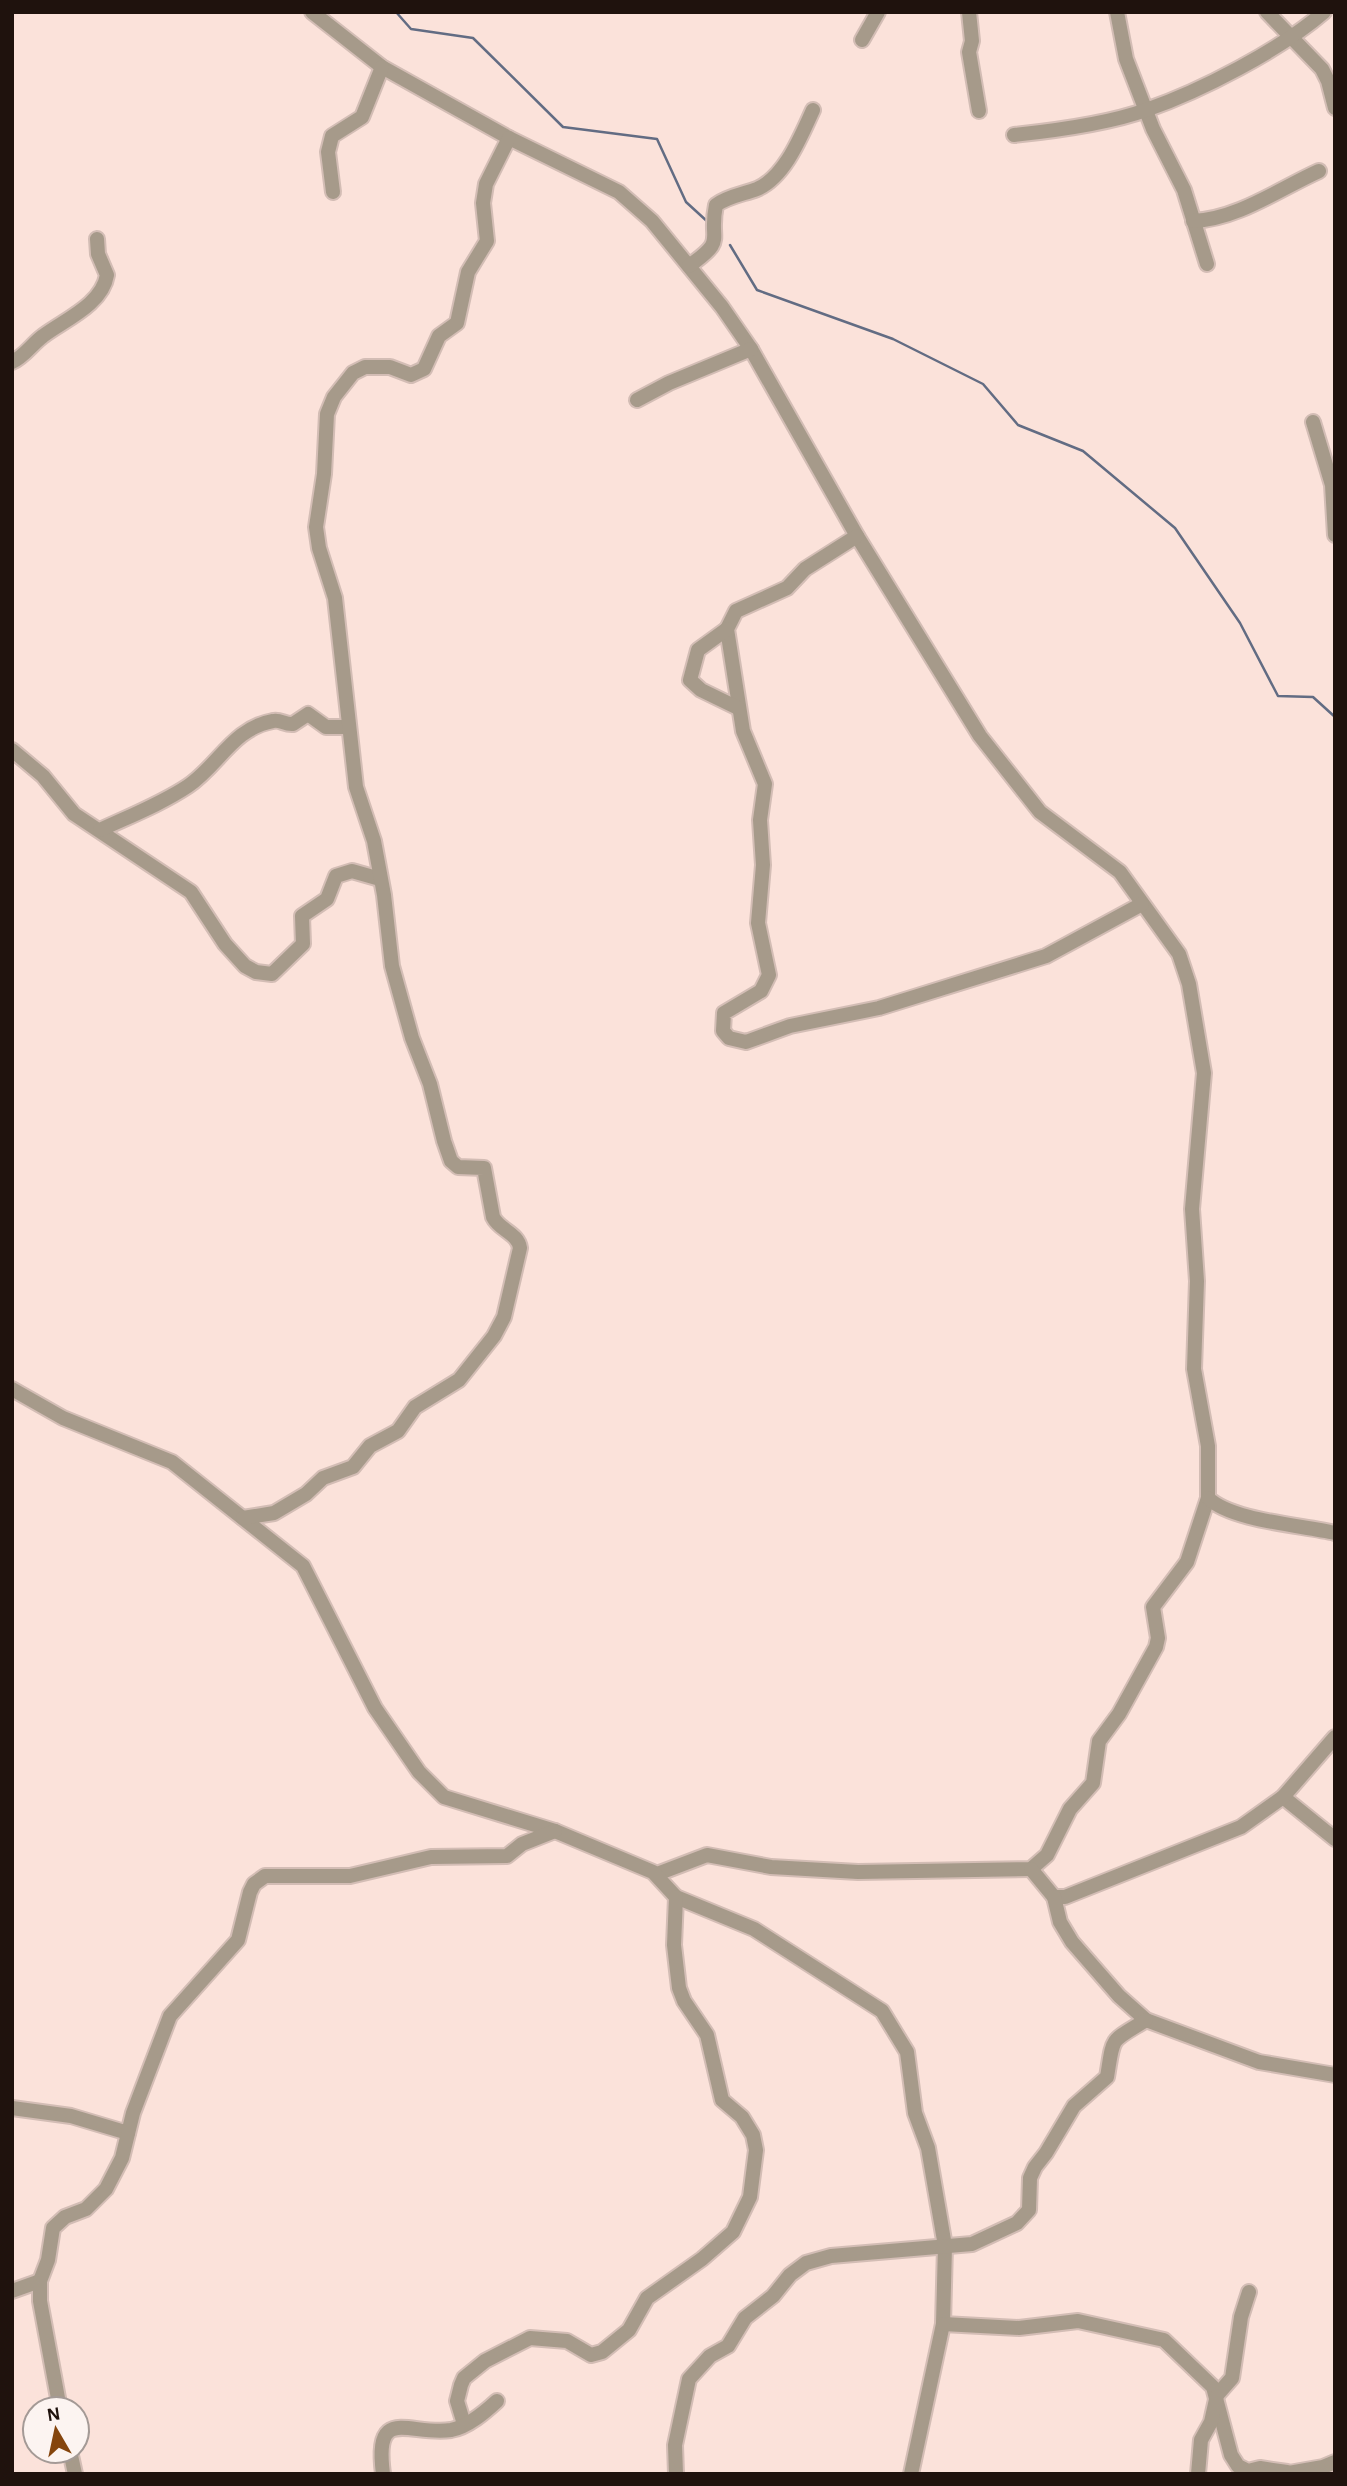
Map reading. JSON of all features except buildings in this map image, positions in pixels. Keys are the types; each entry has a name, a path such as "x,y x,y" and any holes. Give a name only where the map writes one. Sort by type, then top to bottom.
{"street":[{"path":"312,12 382,66 509,138 619,192 652,221 722,307 751,349 856,536 962,710 1011,778 1051,822 1121,872 1171,940 1184,966 1202,1049 1204,1090 1192,1209 1197,1281 1194,1369 1208,1446 1208,1498 1187,1562 1153,1607 1158,1638 1156,1647 1119,1714 1097,1746 1096,1779 1070,1809 1047,1855 1031,1869 858,1872 771,1867 707,1856 657,1874"},
{"path":"862,40 878,12"},
{"path":"969,12 972,39 970,57 979,111"},
{"path":"1117,12 1126,59 1145,111 1184,190 1207,264"},
{"path":"1267,12 1326,75 1335,108"},
{"path":"1014,135 1145,111 1293,37 1324,12"},
{"path":"334,192 328,152 332,136 362,117 382,66"},
{"path":"689,266 708,252 716,242 716,205 771,179 794,148 813,110"},
{"path":"243,1518 274,1513 306,1494 323,1478 353,1467 370,1446 398,1431 415,1407 459,1380 494,1336 504,1317 520,1248 516,1238 496,1223 493,1217 484,1168 458,1167 448,1154 430,1084 412,1038 391,966 372,834 356,787 349,727 349,698 335,598 316,538 316,512 324,474 327,414 342,386 353,373 365,367 390,367 411,375 420,373 425,369 439,336 457,323 468,272 487,241 483,203 486,184 509,138"},
{"path":"1193,221 1221,217 1242,209 1319,171"},
{"path":"12,362 41,337 66,323 100,291 107,275 98,254 97,239"},
{"path":"637,400 669,383 751,349"},
{"path":"1313,422 1332,485 1335,535"},
{"path":"738,708 701,690 690,680 698,650 727,629 736,611 787,588 805,569 856,536"},
{"path":"727,629 738,708 746,740 765,785 760,820 763,865 758,923 769,975 761,991 724,1013 723,1031 729,1038 746,1042 790,1026 879,1008 1024,963 1070,944 1142,904"},
{"path":"100,830 187,786 201,776 230,742 254,727 276,720 293,724 308,714 326,727 349,727"},
{"path":"12,750 43,776 75,814 191,892 236,958 256,972 265,975 281,969 303,944 302,916 327,899 336,876 352,871 380,879"},
{"path":"12,1389 63,1418 172,1462 303,1566 311,1577 375,1708 433,1788 459,1805 555,1831 657,1874 676,1896 754,1929 882,2011 907,2052 915,2113 928,2148 945,2246 943,2324 911,2474"},
{"path":"1208,1498 1221,1508 1335,1533"},
{"path":"1054,1897 1081,1893 1241,1827 1283,1797 1335,1737"},
{"path":"1283,1797 1335,1839"},
{"path":"57,2395 40,2301 40,2281 48,2260 53,2228 65,2217 86,2209 106,2189 122,2158 128,2133 170,2015 238,1940 254,1884 265,1876 350,1875 431,1857 507,1856 533,1839 555,1831"},
{"path":"1031,1869 1054,1897 1060,1922 1072,1942 1119,1996 1146,2020 1259,2062 1335,2075"},
{"path":"464,2424 457,2400 464,2378 476,2366 530,2338 567,2341 591,2355 602,2352 629,2330 647,2298 702,2259 733,2232 750,2197 756,2150 753,2135 742,2117 722,2101 707,2035 684,2001 679,1988 674,1945 676,1896"},
{"path":"676,2474 675,2445 689,2379 710,2356 728,2346 745,2318 773,2296 790,2275 806,2263 831,2256 977,2243 1024,2218 1029,2210 1030,2178 1034,2167 1046,2153 1074,2106 1107,2077 1110,2049 1116,2038 1146,2020"},
{"path":"12,2108 71,2116 128,2133"},
{"path":"12,2291 40,2281"},
{"path":"1198,2474 1201,2440 1211,2422 1217,2395 1231,2378 1241,2317 1249,2292"},
{"path":"943,2324 1019,2328 1079,2321 1164,2340 1205,2378 1217,2395 1231,2455 1238,2466 1248,2471 1260,2468 1285,2473 1323,2467 1335,2462"},
{"path":"383,2474 380,2447 383,2436 391,2430 406,2426 453,2430 483,2414 497,2401"}],"waterway":[{"path":"396,12 411,29 473,38 563,127 657,139 686,202 709,223"},
{"path":"730,245 757,290 893,339 983,384 1018,425 1083,451 1175,528 1240,623 1278,696 1313,697 1335,717"}]}
